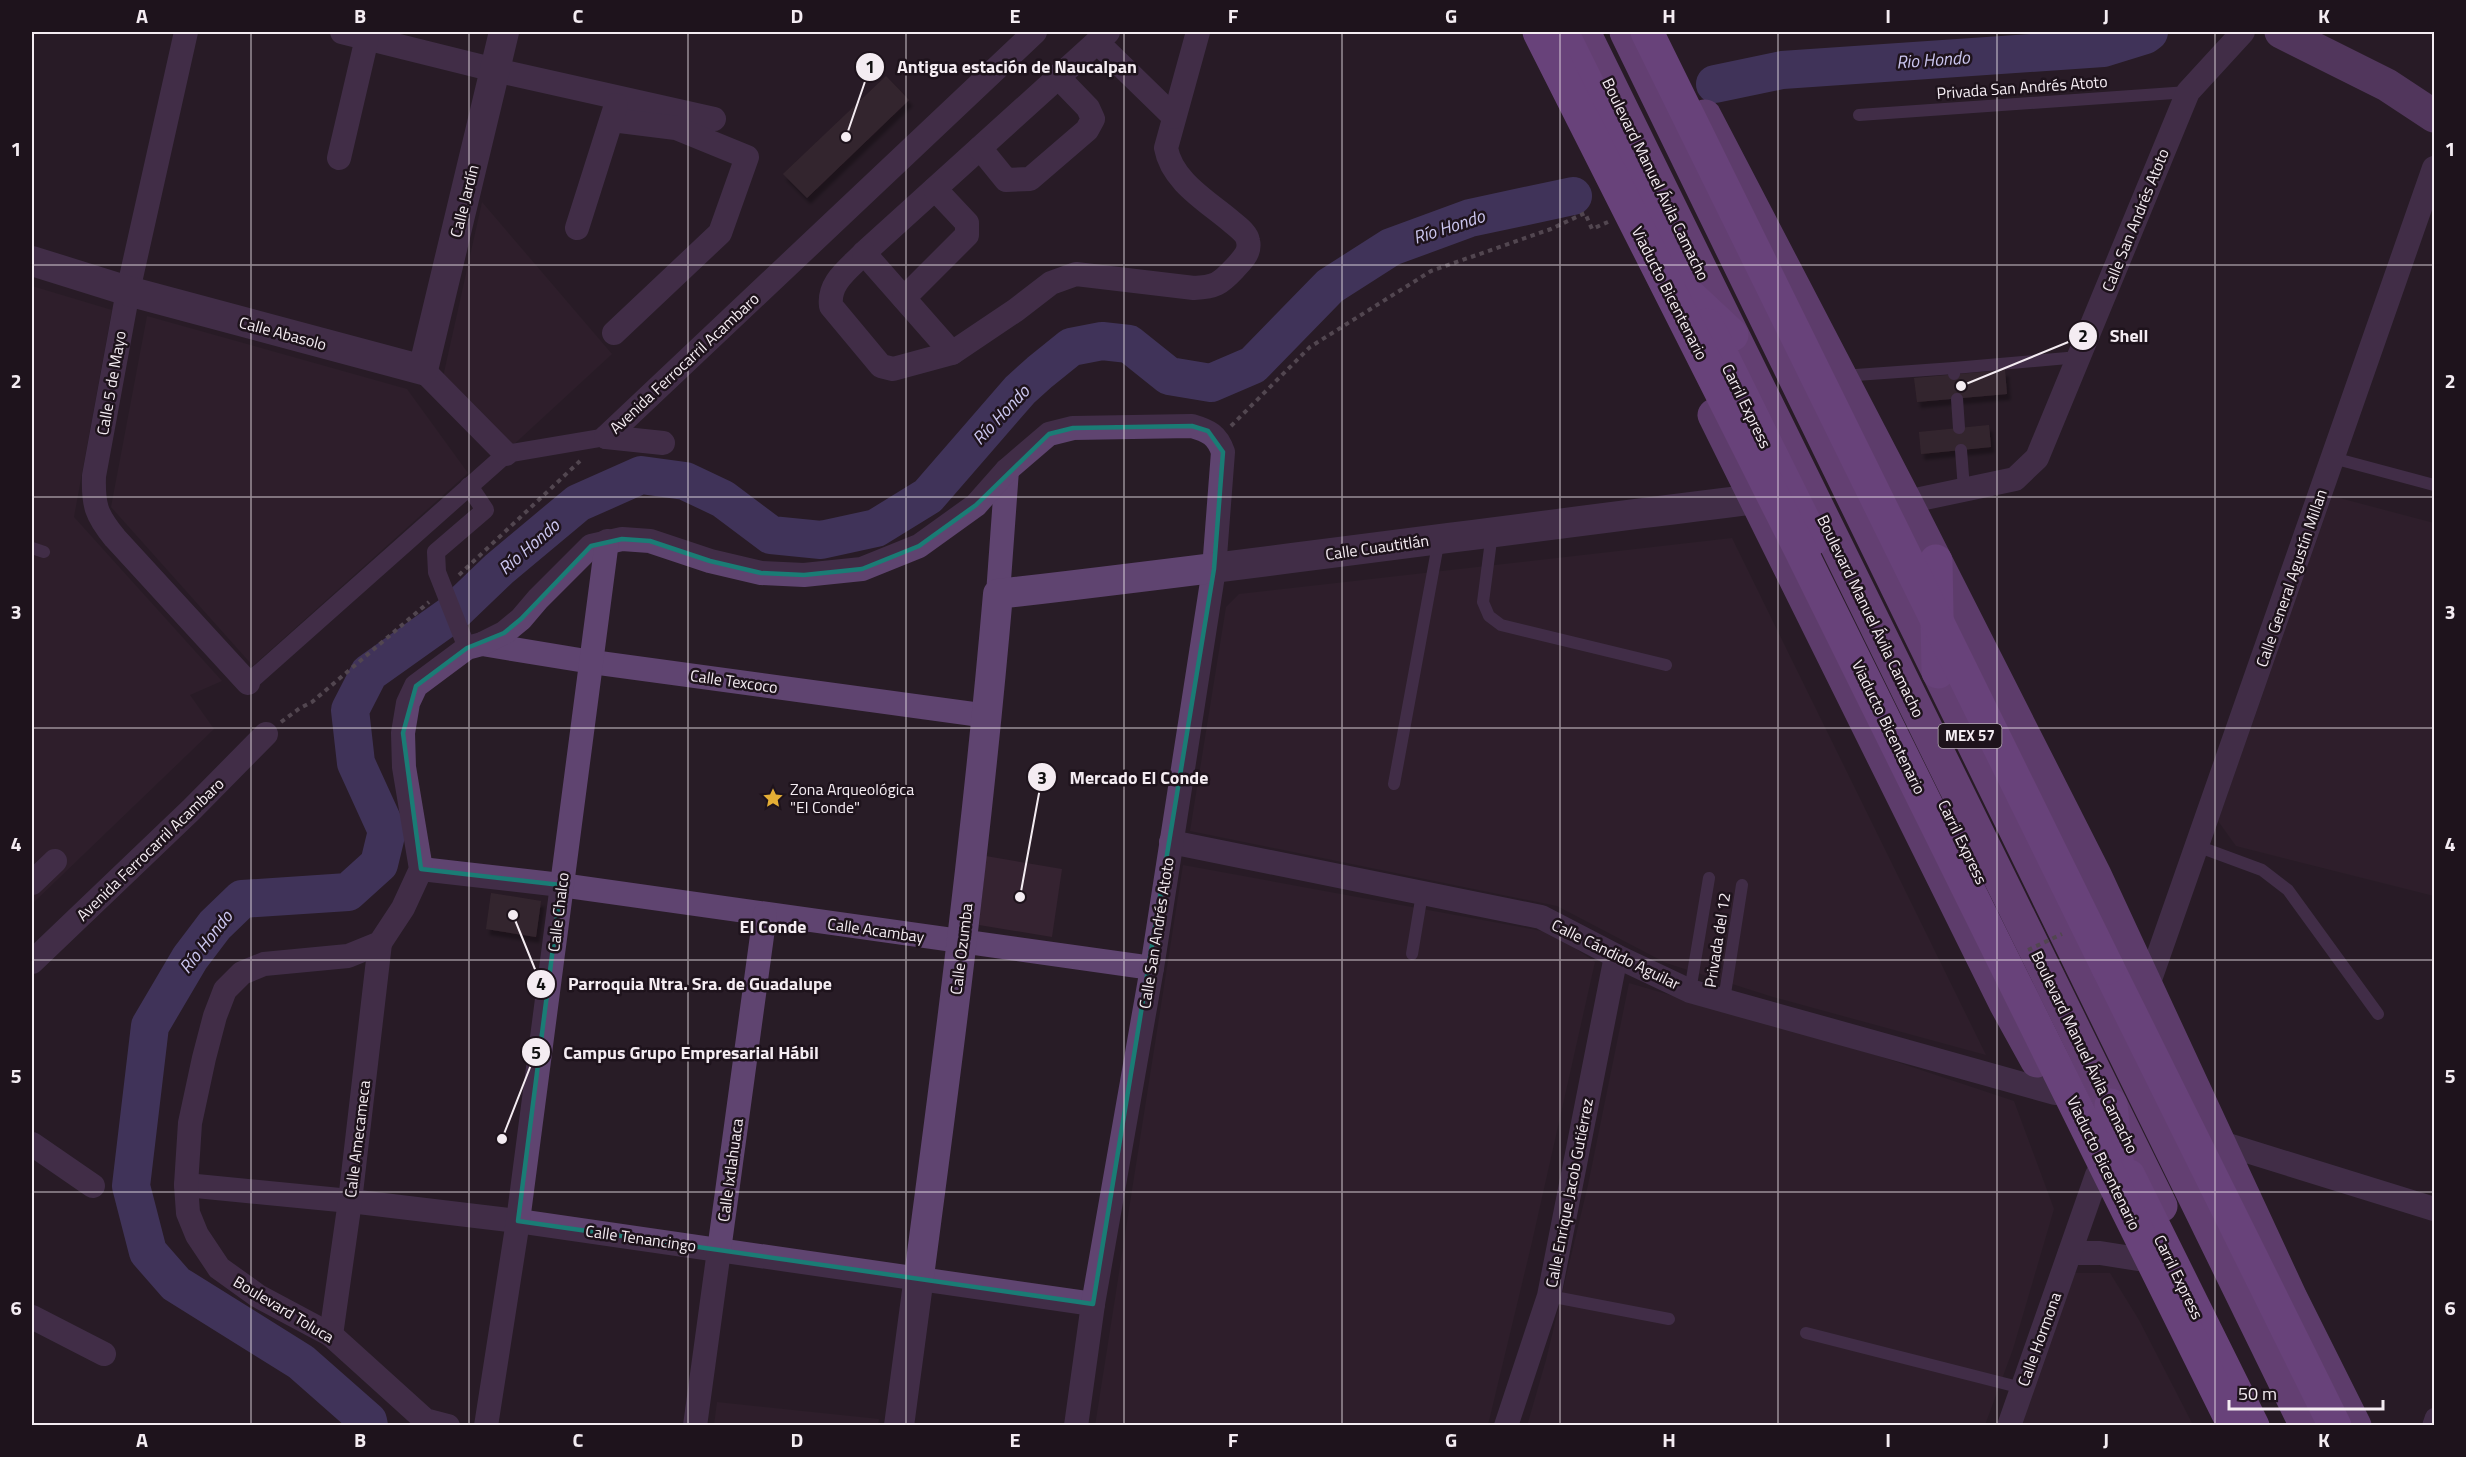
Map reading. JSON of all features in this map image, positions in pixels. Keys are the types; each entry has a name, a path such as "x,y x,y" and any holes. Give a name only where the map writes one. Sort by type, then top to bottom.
{"highway":[{"name":"Viaducto Bicentenario","path":"1539,32 1807,561 2234,1425"},
{"name":"Carril Express","path":"1562,32 2253,1425"},
{"name":"MEX 57","path":"1636,37 1938,672 2306,1425"},
{"path":"1636,37 2336,1425"},
{"name":"Boulevard Manuel Ávila Camacho","path":"1589,43 2270,1425"},
{"path":"1613,231 1734,336"},
{"path":"1936,561 1938,672"},
{"path":"2111,1105 2132,1247"}],"main road":[{"path":"1526,32 1580,143 1613,231 1756,499 2005,1003 2097,1175 2219,1425"},
{"path":"1662,32 1841,376 2095,875 2291,1298 2355,1425"},
{"path":"2281,32 2387,85 2434,116"},
{"path":"2387,85 2434,98"}],"street":[{"name":"Calle 5 de Mayo","path":"186,32 128,291 94,476 93,502 100,520 115,538 248,683"},
{"path":"342,32 495,70 676,128 747,157 720,233 614,333"},
{"name":"Calle Jardín","path":"423,370 504,32"},
{"name":"Avenida Ferrocarril Acambaro","path":"506,454 606,437 1035,32"},
{"path":"1174,117 1102,37 864,253 833,284 829,295 831,306 881,366 893,369 952,353 1016,310 1051,283 1076,274 1194,288 1209,287 1222,282 1247,255 1248,241 1242,231 1192,191 1167,157 1166,139 1174,117 1198,32"},
{"name":"Calle San Andrés Atoto","path":"1905,502 2015,479 2037,458 2188,92 2243,32"},
{"path":"339,158 367,38"},
{"path":"980,148 1006,180 1030,179 1087,130 1092,119 1088,108 1057,76"},
{"path":"615,108 714,119"},
{"path":"577,228 615,108"},
{"name":"Calle General Agustín Millan","path":"2147,988 2434,168"},
{"path":"904,298 967,235 967,223 935,189"},
{"path":"864,253 952,353"},
{"name":"Calle Abasolo","path":"32,261 128,291 423,370"},
{"path":"248,683 506,454 423,370"},
{"path":"381,943 403,908 421,869 404,767 403,733 408,703 416,686 471,643 504,633 521,619 591,546 607,541 650,541 710,561 761,573 804,575 862,569 920,546 976,505 1007,470 1048,434 1073,428 1192,426 1208,431 1218,439"},
{"path":"606,437 663,443"},
{"name":"Calle San Andrés Atoto","path":"1076,1425 1094,1304 1152,968 1214,569 1222,452 1218,439"},
{"name":"Calle Ozumba","path":"900,1425 963,943 988,716 1007,470"},
{"path":"470,486 485,510 436,552 437,572 447,599 471,643"},
{"name":"Calle Cuautitlán","path":"998,594 1214,569 1756,499"},
{"name":"Calle Chalco","path":"486,1425 518,1221 607,541"},
{"name":"Calle Texcoco","path":"471,643 592,662 988,716"},
{"name":"Avenida Ferrocarril Acambaro","path":"32,962 192,809 266,734"},
{"name":"Calle Cándido Aguilar","path":"1171,842 1540,917 1690,991 2055,1093"},
{"path":"32,883 55,861"},
{"name":"Calle Acambay","path":"421,869 561,885 1152,968"},
{"name":"Calle Ixtlahuaca","path":"695,1425 765,914"},
{"name":"Boulevard Toluca","path":"381,943 348,956 264,964 242,974 225,990 215,1016 190,1123 186,1185 188,1213 197,1235 219,1268 258,1296 331,1335 433,1424"},
{"name":"Calle Amecameca","path":"331,1335 350,1201 381,943"},
{"name":"Calle Enrique Jacob Gutiérrez","path":"1506,1425 1549,1296 1616,956"},
{"path":"2218,1142 2434,1209"},
{"path":"32,1144 93,1186"},
{"name":"Calle Hormona","path":"2008,1425 2097,1175"},
{"name":"Calle Tenancingo","path":"186,1185 518,1221 1094,1304"},
{"path":"2070,1253 2100,1253 2132,1247"},
{"path":"32,1317 105,1354"},
{"path":"2431,1425 2434,1417"}],"lane":[{"name":"Privada San Andrés Atoto","path":"1859,115 2188,92"},
{"path":"1841,376 1954,371 2079,357"},
{"path":"1957,399 1959,428"},
{"path":"1961,450 1964,489"},
{"path":"2333,458 2434,485"},
{"path":"1492,532 1483,602 1489,616 1501,625 1666,665"},
{"path":"1394,784 1440,538"},
{"path":"2198,846 2262,870 2288,890 2378,1014"},
{"path":"1690,991 1709,878"},
{"name":"Privada del 12","path":"1724,1000 1742,885"},
{"path":"1412,954 1422,894"},
{"path":"1549,1296 1669,1319"},
{"path":"1806,1334 2022,1388"}],"path":[{"path":"1218,439 1310,347 1431,271 1551,229 1585,213 1613,231"},
{"path":"2027,951 2071,930"}],"highlighted area":[{"path":"1192,426 1208,431 1223,452 1214,569 1093,1304 518,1221 561,885 421,869 403,733 416,686 467,648 504,633 521,619 591,546 622,539 650,541 710,561 761,573 804,575 862,569 919,546 976,505 1049,434 1073,428"}],"shaded area":[{"path":"482,202 612,354 510,448 443,377"},
{"path":"32,286 112,310 74,517 222,681 190,695 214,729 32,904"},
{"path":"147,316 407,389 468,473 253,666 111,507"},
{"path":"2332,496 2434,523 2434,896 2236,846 2218,821"},
{"path":"1732,538 1986,1055 1773,997 1666,963 1557,906 1190,831 1226,607 1239,594"},
{"path":"986,856 1062,869 1052,937 979,925"},
{"path":"1183,865 1553,933 1595,962 1488,1425 1095,1426"},
{"path":"1629,983 1879,1056 2014,1101 2054,1209 2013,1349 1985,1425 1527,1426 1546,1360 1588,1185"},
{"path":"2075,1273 2110,1273 2139,1320 2193,1425 2020,1426"},
{"path":"717,1402 879,1419 878,1426 714,1425"}],"building":[{"path":"886,76 909,100 807,198 783,174"},
{"path":"2005,370 2007,394 1917,402 1914,378"},
{"path":"1989,425 1991,447 1921,454 1919,432"},
{"path":"491,893 541,901 536,937 486,929"}],"waterway":[{"name":"Rio Hondo","path":"1715,84 1782,70 2103,48 2149,32"},
{"name":"Río Hondo","path":"369,1426 368,1421 301,1362 176,1284 148,1252 131,1186 150,1026 190,958 215,925 242,899 348,892 379,864 387,831 356,763 350,710 369,673 452,614 499,569 578,503 641,475 685,481 723,499 771,535 821,540 876,528 928,496 1020,390 1071,347 1102,341 1129,344 1169,376 1211,383 1253,365 1330,286 1391,247 1470,218 1573,196"}],"place":[{"name":"Antigua estación de Naucalpan","path":"846,137"},
{"name":"Shell","path":"1961,386"},
{"name":"Zona Arqueológica \"El Conde\"","path":"773,798"},
{"name":"Mercado El Conde","path":"1020,897"},
{"name":"Parroquia Ntra. Sra. de Guadalupe","path":"513,915"},
{"name":"Campus Grupo Empresarial Hábil","path":"502,1139"}],"district":[{"name":"El Conde","path":"773,927"}]}
